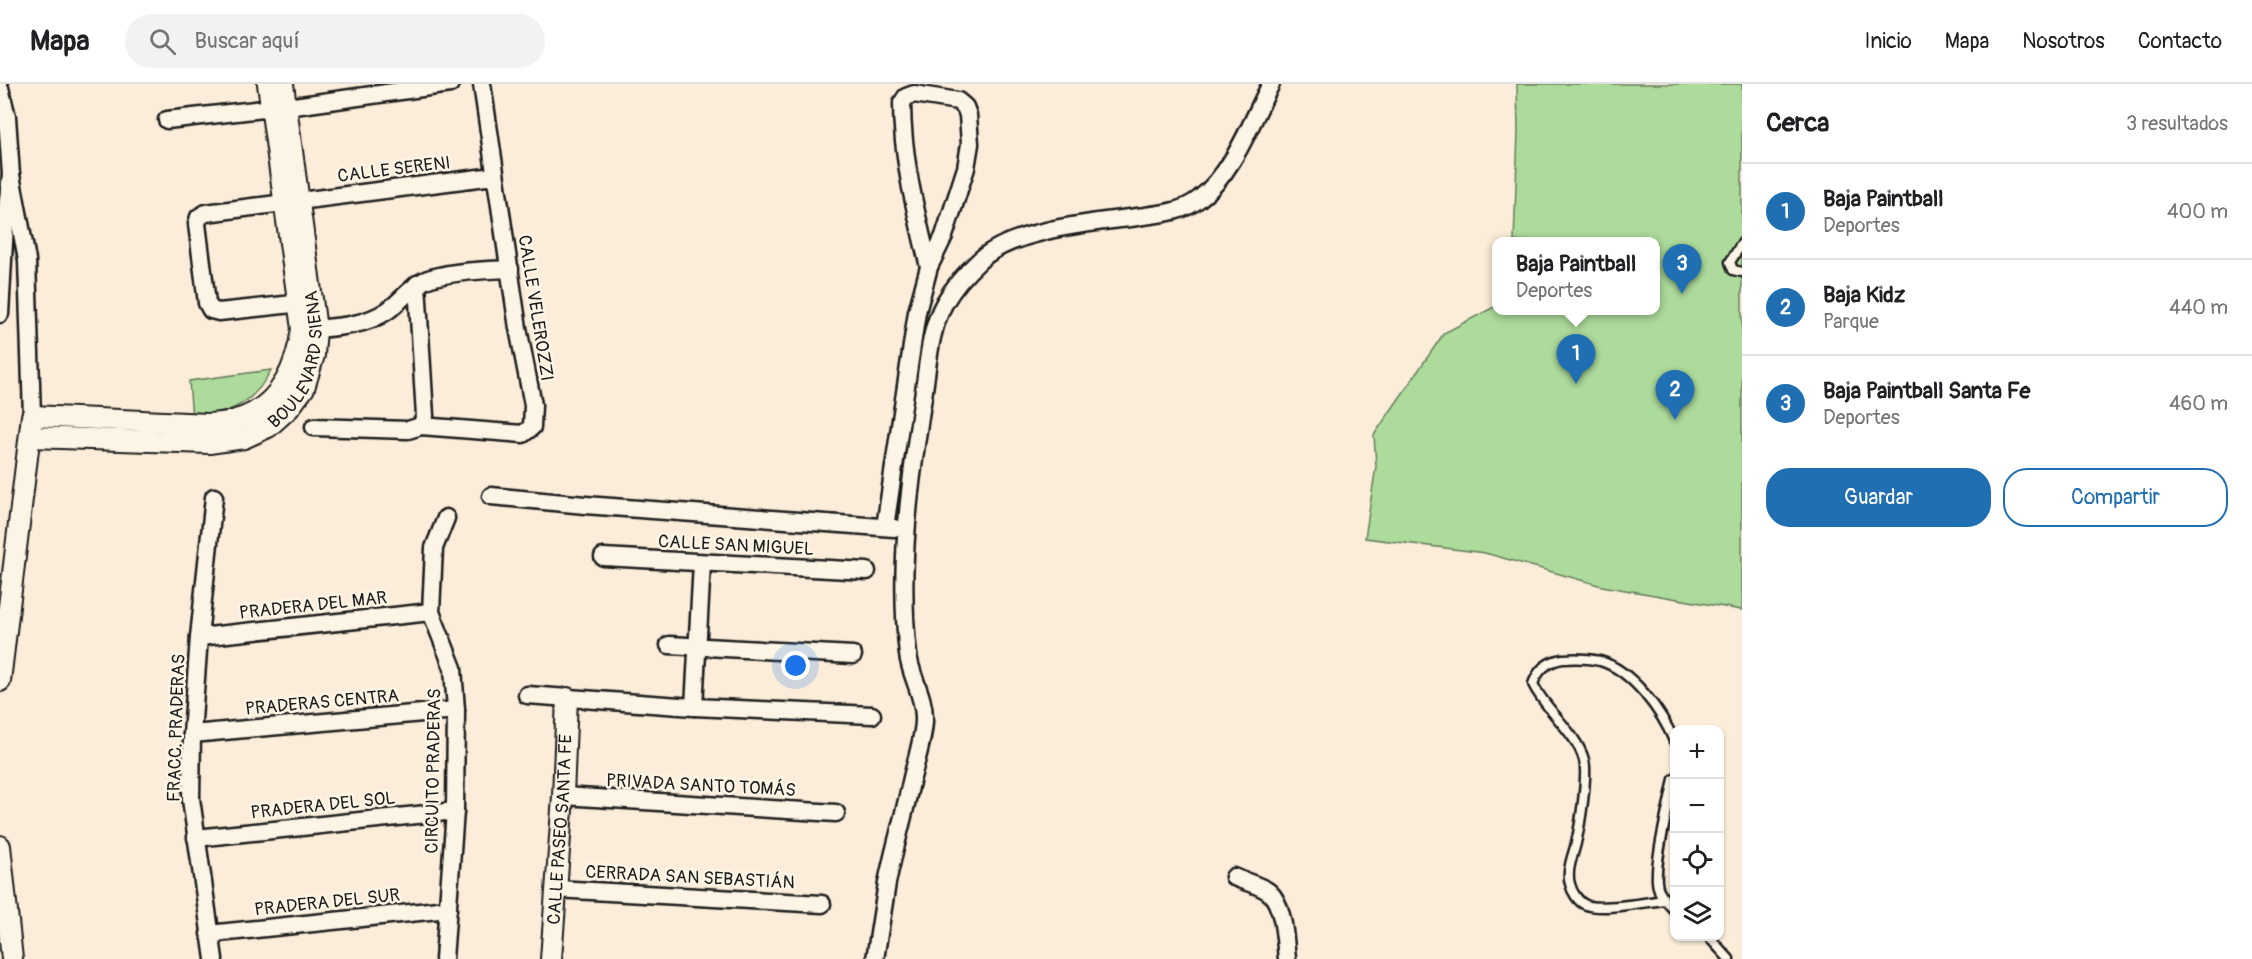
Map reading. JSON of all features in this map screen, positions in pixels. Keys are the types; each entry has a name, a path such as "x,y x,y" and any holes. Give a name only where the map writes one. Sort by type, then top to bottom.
{"street":[{"path":"0,681 32,417 27,260 11,176 7,84"},
{"name":"BOULEVARD SIENA","path":"31,437 209,443 244,438 268,427 289,408 304,388 314,356 316,329 306,302 279,107 268,84"},
{"name":"BOULEVARD SIENA","path":"279,107 284,84"},
{"path":"167,120 450,84"},
{"name":"CALLE VELEROZZI","path":"421,426 523,434 532,427 533,405 518,328 482,84"},
{"path":"875,959 888,881 924,718 908,657 905,550 916,440 932,340 944,303 960,280 982,258 1000,245 1024,236 1161,214 1187,207 1199,199 1219,179 1236,152 1271,84"},
{"path":"0,88 7,117"},
{"path":"885,527 917,312 929,267 945,236 966,168 970,144 970,124 964,107 958,101 915,94 906,97 902,103 904,148 929,267"},
{"path":"0,314 4,224 11,176"},
{"name":"CALLE SERENI","path":"306,302 219,312 211,310 207,303 197,224 199,217 206,213 494,176"},
{"path":"316,329 362,323 386,312 417,284 431,278 510,269"},
{"path":"314,427 408,430 421,426 425,416 417,284"},
{"name":"BOULEVARD SIENA","path":"32,417 208,424 236,421 257,411 275,396 289,378 298,356 306,302"},
{"path":"491,496 907,529"},
{"name":"FRACC. PRADERAS","path":"214,497 199,637 192,734 191,799 214,959"},
{"name":"CIRCUITO PRADERAS","path":"444,959 455,811 456,710 453,668 431,612 434,548 446,518"},
{"name":"CALLE SAN MIGUEL","path":"603,557 867,572"},
{"path":"694,707 702,563"},
{"name":"PRADERA DEL MAR","path":"199,637 431,612"},
{"path":"669,645 852,655"},
{"path":"527,695 694,707 872,715"},
{"name":"CALLE PASEO SANTA FE","path":"551,959 563,796 567,698"},
{"name":"PRADERAS CENTRA","path":"192,734 456,710"},
{"name":"PRIVADA SANTO TOMÁS","path":"563,796 836,813"},
{"name":"PRADERA DEL SOL","path":"196,838 455,811"},
{"path":"0,846 12,959"},
{"path":"1234,877 1267,891 1275,899 1282,921 1287,959"},
{"name":"CERRADA SAN SEBASTIÁN","path":"556,889 822,904"},
{"name":"PRADERA DEL SUR","path":"209,934 448,909"}],"lane":[{"path":"1742,243 1730,262 1733,270 1742,272"},
{"path":"1664,900 1597,907 1586,905 1577,898 1570,883 1569,871 1577,840 1584,761 1577,746 1539,697 1533,684 1537,673 1552,661 1578,658 1602,661 1626,676 1650,700 1670,731"},
{"path":"1670,799 1657,866 1657,886 1670,906"},
{"path":"1713,941 1729,959"}],"green space":[{"path":"1517,84 1742,84 1742,610 1602,586 1485,553 1365,538 1376,466 1374,435 1444,333 1492,308 1492,315 1660,315 1660,237 1514,237 1518,131"},
{"path":"271,370 248,400 228,411 192,419 189,381"}],"place":[{"name":"Baja Paintball Santa Fe","path":"1682,294"},
{"name":"Baja Paintball","path":"1576,384"},
{"name":"Baja Kidz","path":"1675,420"}]}
